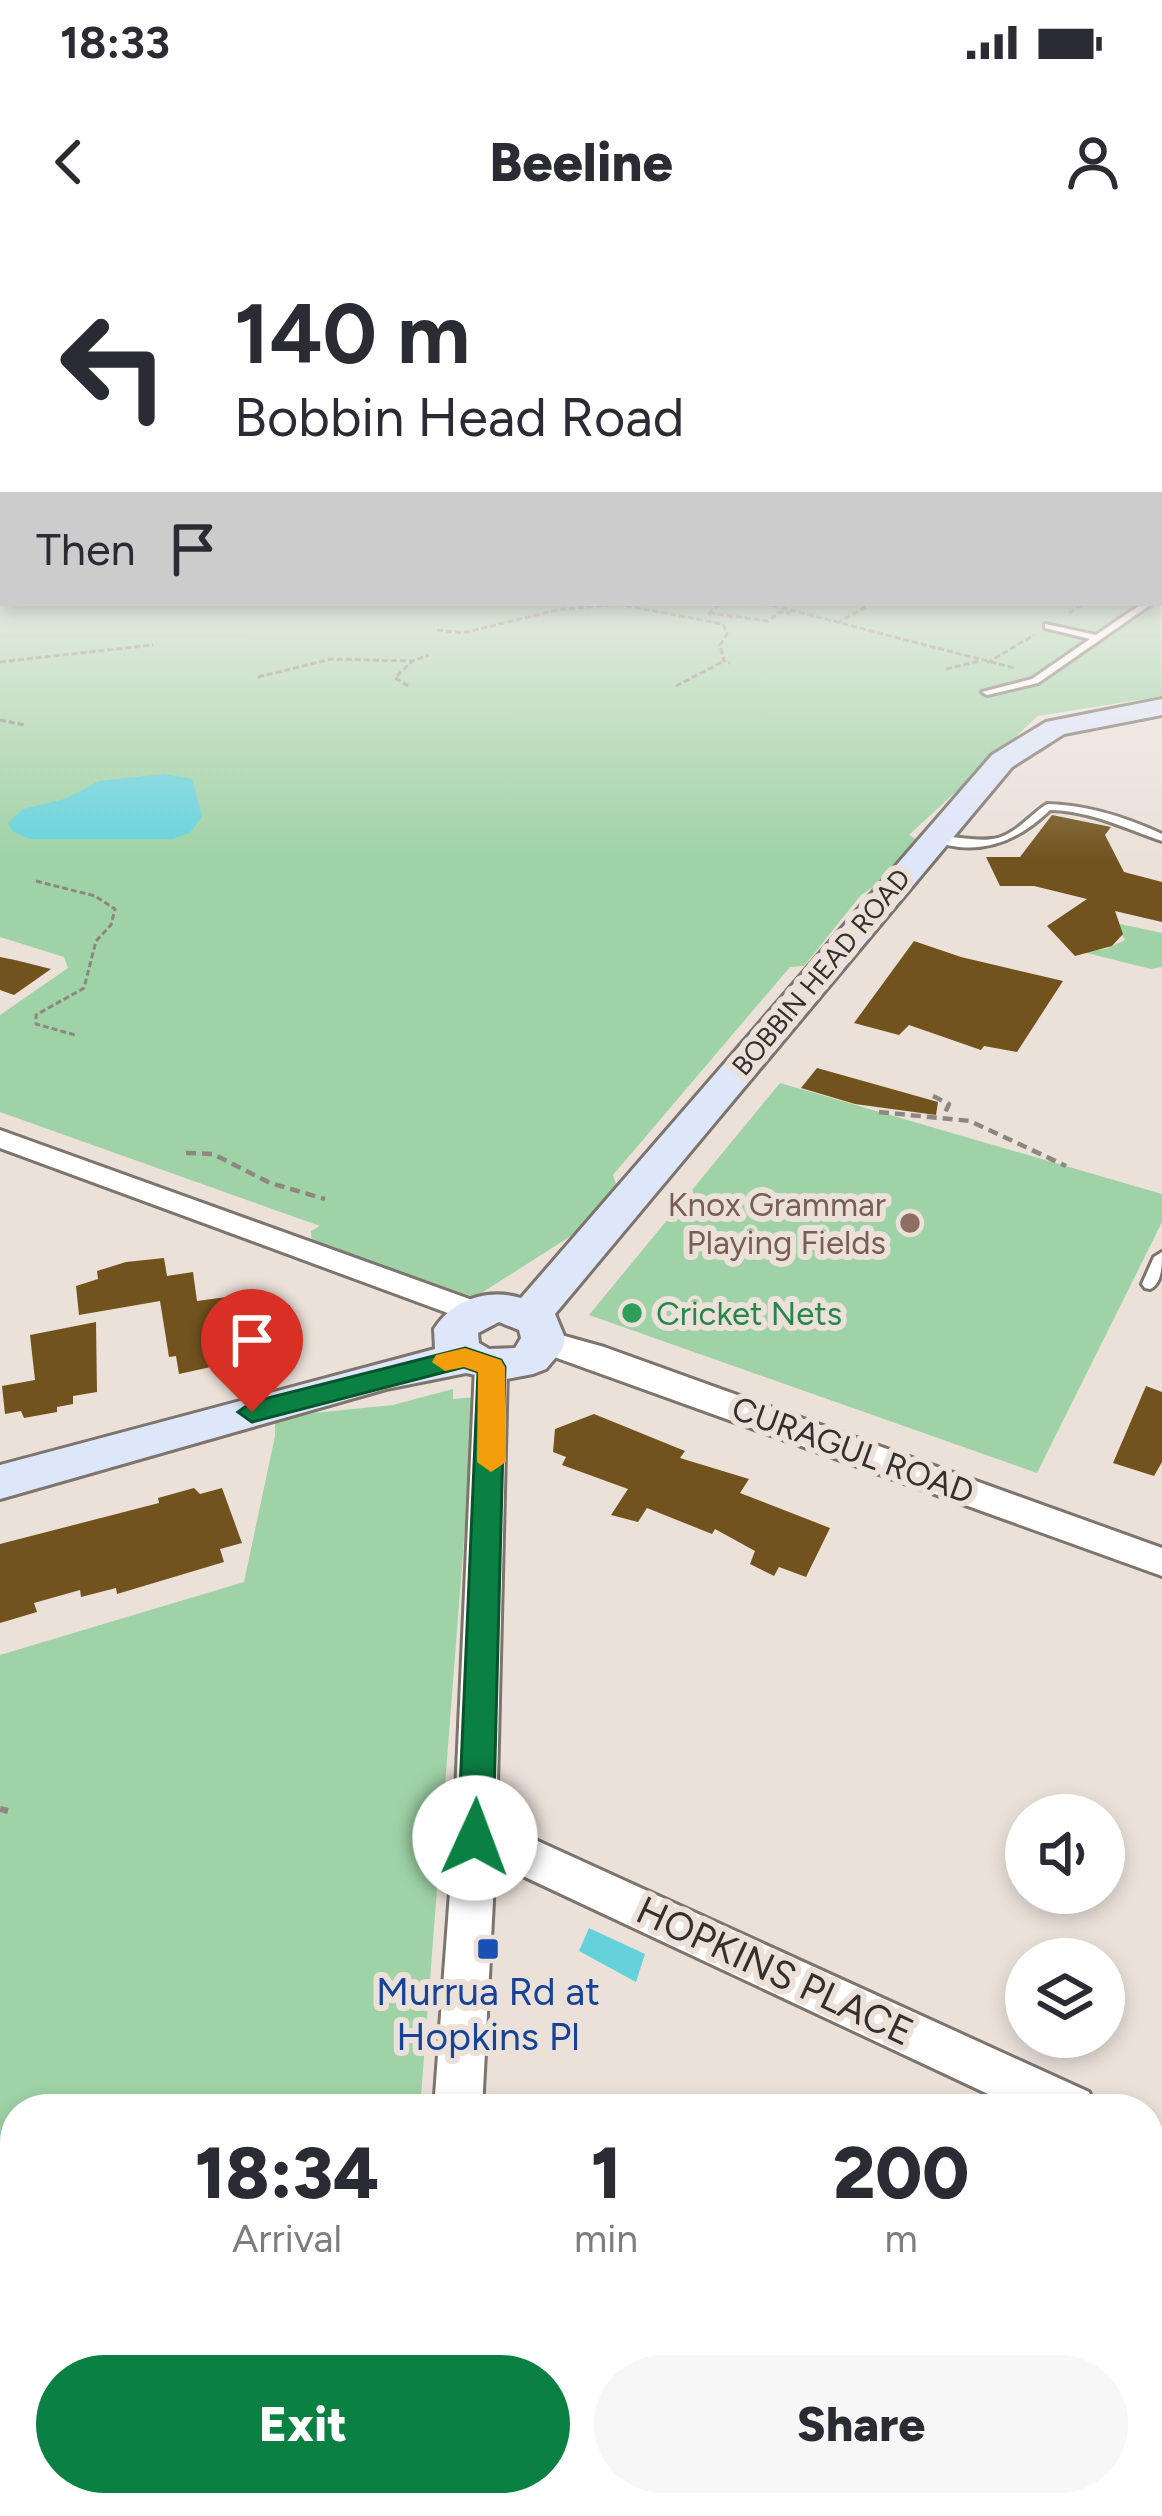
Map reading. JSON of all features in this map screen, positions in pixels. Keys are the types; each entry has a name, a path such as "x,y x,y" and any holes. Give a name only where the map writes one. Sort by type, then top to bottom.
{"main road":[{"name":"BOBBIN HEAD ROAD","path":"536,1328 565,1279 1001,761 1040,734 1162,706"},
{"path":"0,1482 386,1375 526,1360 536,1328 503,1307 475,1312 456,1329 454,1339 478,1362"}],"street":[{"path":"0,1138 475,1312"},
{"name":"CURAGUL ROAD","path":"536,1328 592,1354 1162,1562"},
{"path":"459,2094 475,1838 478,1362"},
{"name":"HOPKINS PLACE","path":"475,1838 516,1851 1040,2094"}],"lane":[{"path":"987,692 1035,681 1085,646"},
{"path":"934,839 1003,842 1016,838 1047,807 1108,814 1162,838"},
{"path":"1150,1284 1162,1257"}],"path":[{"path":"0,662 142,646"},
{"path":"676,686 727,662 720,646"},
{"path":"925,646 987,663"},
{"path":"258,677 331,659 412,661 430,655"},
{"path":"408,686 394,678 412,661"},
{"path":"946,669 979,661"},
{"path":"0,719 26,725"},
{"path":"36,881 95,896 115,909 111,925 96,941 84,988 36,1015 36,1024 46,1030 75,1035"},
{"path":"933,1096 949,1104 943,1117"},
{"path":"879,1112 990,1126 1066,1166"},
{"path":"187,1153 230,1160 270,1184 326,1199"}],"green space":[{"path":"0,646 1162,646 1162,696 1038,716 909,835 933,848 861,895 804,966 790,967 613,1175 618,1191 596,1220 472,1299 312,1247 311,1231 320,1226 0,1112 0,1015 68,968 64,957 0,937"},
{"path":"1120,924 1162,933 1162,967 1151,969 1083,952 1125,940"},
{"name":"Knox Grammar Playing Fields","path":"780,1083 1162,1194 1162,1222 1037,1473 589,1315"},
{"path":"453,1389 453,1399 475,1397 421,2094 0,2094 0,1655 244,1582 275,1417 393,1405"}],"water":[{"path":"164,774 192,779 202,816 190,833 172,839 29,839 12,831 8,823 23,809 65,799 99,781"},
{"path":"589,1928 645,1954 636,1982 579,1951"}],"building":[{"path":"1052,815 1111,827 1105,835 1124,872 1162,882 1162,922 1115,911 1123,934 1112,946 1075,956 1047,926 1087,899 1034,886 1000,886 986,857 1020,857"},
{"path":"914,941 1063,981 1017,1052 984,1046 981,1050 909,1025 899,1035 854,1023"},
{"path":"0,957 51,969 14,995 0,990"},
{"path":"817,1068 938,1102 936,1115 855,1104 801,1088"},
{"path":"164,1258 167,1276 193,1272 197,1301 256,1293 258,1309 290,1305 293,1333 280,1335 282,1349 248,1353 252,1358 179,1374 176,1356 169,1357 160,1301 79,1315 76,1286 98,1279 97,1271"},
{"path":"96,1322 97,1392 73,1396 73,1404 57,1407 57,1412 24,1418 21,1411 5,1414 2,1386 35,1380 30,1335"},
{"path":"1146,1386 1162,1392 1162,1462 1154,1476 1113,1463"},
{"path":"594,1414 685,1451 680,1458 749,1479 740,1493 830,1528 806,1577 779,1567 774,1576 750,1564 755,1551 715,1529 712,1534 647,1508 638,1522 611,1515 628,1489 562,1465 566,1457 553,1452 555,1429"},
{"path":"194,1488 200,1494 222,1488 242,1543 220,1549 224,1562 117,1594 116,1588 81,1597 80,1590 34,1603 37,1612 0,1623 0,1544 159,1503 158,1498"}],"slow traffic":[{"path":"445,1362 465,1358 491,1367 491,1462"}],"place":[{"name":"Knox Grammar Playing Fields","path":"910,1223"},
{"name":"Cricket Nets","path":"632,1313"},
{"name":"Murrua Rd at Hopkins Pl","path":"488,1949"}],"route":[{"path":"252,1412 465,1358 491,1367 494,1401 475,1838"}]}
